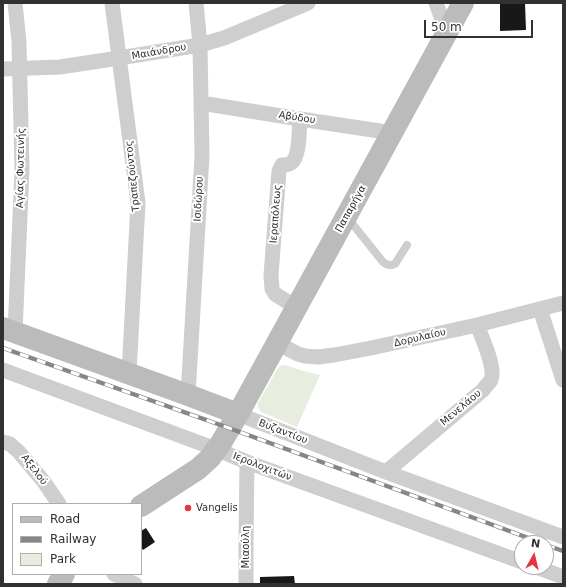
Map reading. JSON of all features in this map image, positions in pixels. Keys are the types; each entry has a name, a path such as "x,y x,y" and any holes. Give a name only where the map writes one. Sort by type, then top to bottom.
{"street":[{"name":"Αγίας Φωτεινής","path":"9,330 22,169 19,42 15,3"},
{"name":"Τραπεζούντος","path":"112,3 138,203 129,374"},
{"name":"Ισιδώρου","path":"188,395 202,163 200,45 196,3"},
{"name":"Μαιάνδρου","path":"3,69 60,67 200,45 224,38 308,3"},
{"path":"436,3 447,33"},
{"name":"Παπαρήγα","path":"142,505 198,469 210,458 216,449 238,414 463,3"},
{"name":"Αβύδου","path":"201,103 392,133"},
{"name":"Ιεραπόλεως","path":"296,307 275,294 272,289 271,275 278,170 282,165 290,164 296,156 300,119"},
{"name":"Δορυλαίου","path":"277,343 305,356 318,357 334,355 477,325 563,303"},
{"path":"540,309 563,380"},
{"name":"Μενελάου","path":"386,472 483,390 491,380 492,370 490,359 477,325"},
{"name":"Βυζαντίου","path":"9,330 188,395 386,472 563,537"},
{"name":"Ιερολοχιτών","path":"3,370 216,449 247,462 514,559"},
{"name":"Αξελού","path":"3,442 10,444 19,452 44,482 58,503"},
{"name":"Μιαούλη","path":"246,584 247,462"},
{"path":"58,584 63,575"},
{"path":"116,575 135,584"}],"lane":[{"path":"347,216 383,262 388,265 395,264 407,245"}],"green space":[{"path":"281,365 320,375 297,427 261,412 258,408 258,403"}],"building":[{"path":"500,3 525,3 526,30 500,31"},
{"path":"146,528 155,542 143,550 142,548 142,530"},
{"path":"294,576 295,584 260,584 260,577"}],"railway":[{"path":"3,348 229,428 520,535"},
{"path":"554,548 563,551"}],"place":[{"name":"Vangelis","path":"188,508"}]}
